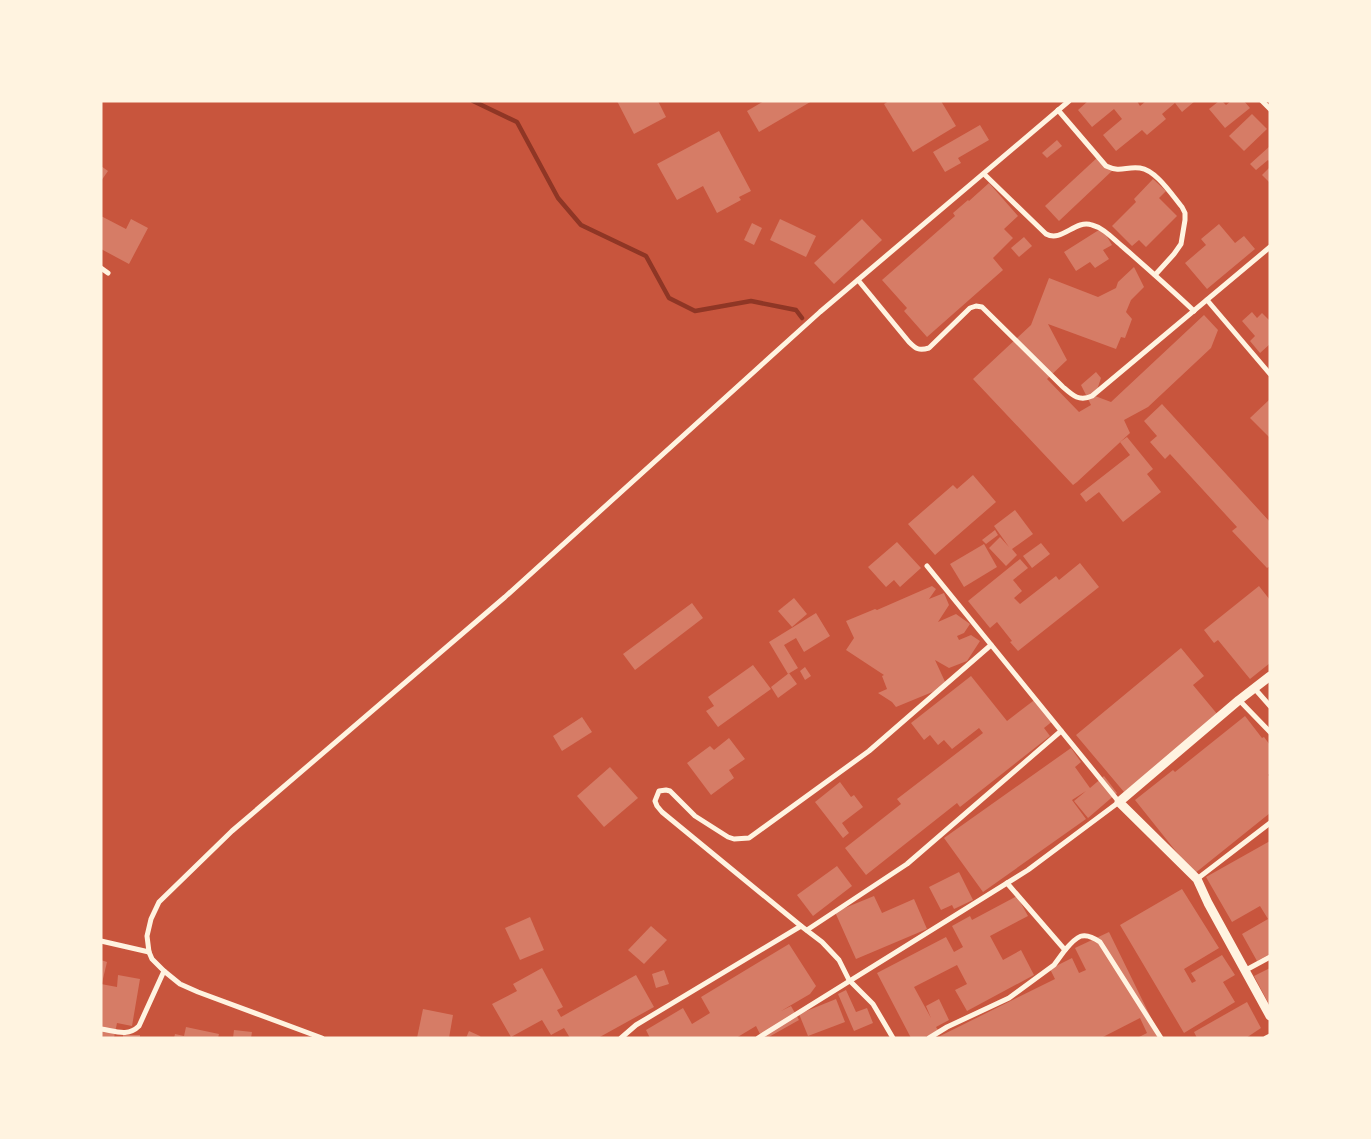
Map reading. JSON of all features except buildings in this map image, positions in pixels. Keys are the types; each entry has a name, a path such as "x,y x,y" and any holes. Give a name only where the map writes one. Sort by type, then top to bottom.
{"street":[{"path":"322,1038 180,984 152,959 149,952 148,936 151,919 159,902 232,831 505,597 820,312 1069,101"},
{"path":"1262,101 1270,109"},
{"path":"1058,110 1106,166 1113,170 1138,167 1146,169 1156,176 1182,207 1184,220 1181,244 1155,275"},
{"path":"984,174 1050,236 1056,237 1081,224 1093,225 1103,231 1194,311"},
{"path":"858,280 916,349 929,348 970,308 982,307 1063,387 1076,398 1083,399 1092,396 1270,247"},
{"path":"101,268 108,273"},
{"path":"1207,300 1270,374"},
{"path":"927,566 1120,802 1197,879 1208,903 1270,1016"},
{"path":"892,1038 873,1004 849,980 839,960 822,942 662,812 655,801 659,791 666,790 673,794 695,816 728,837 734,839 749,838 869,751 991,645"},
{"path":"758,1038 1028,870 1120,802 1270,676"},
{"path":"1255,689 1270,706"},
{"path":"1240,700 1270,732"},
{"path":"807,930 907,864 1062,732"},
{"path":"1197,879 1270,823"},
{"path":"1007,883 1065,950"},
{"path":"621,1038 636,1025 800,926"},
{"path":"929,1038 947,1027 1009,998 1054,965 1074,939 1082,936 1093,937 1100,942 1161,1038"},
{"path":"101,941 149,952"},
{"path":"1246,970 1270,957"},
{"path":"101,1029 128,1033 139,1026 164,970"},
{"path":"1266,1038 1270,1036"}],"waterway":[{"path":"473,101 517,122 558,198 581,225 646,256 669,298 695,311 751,301 796,310 802,318"}]}
